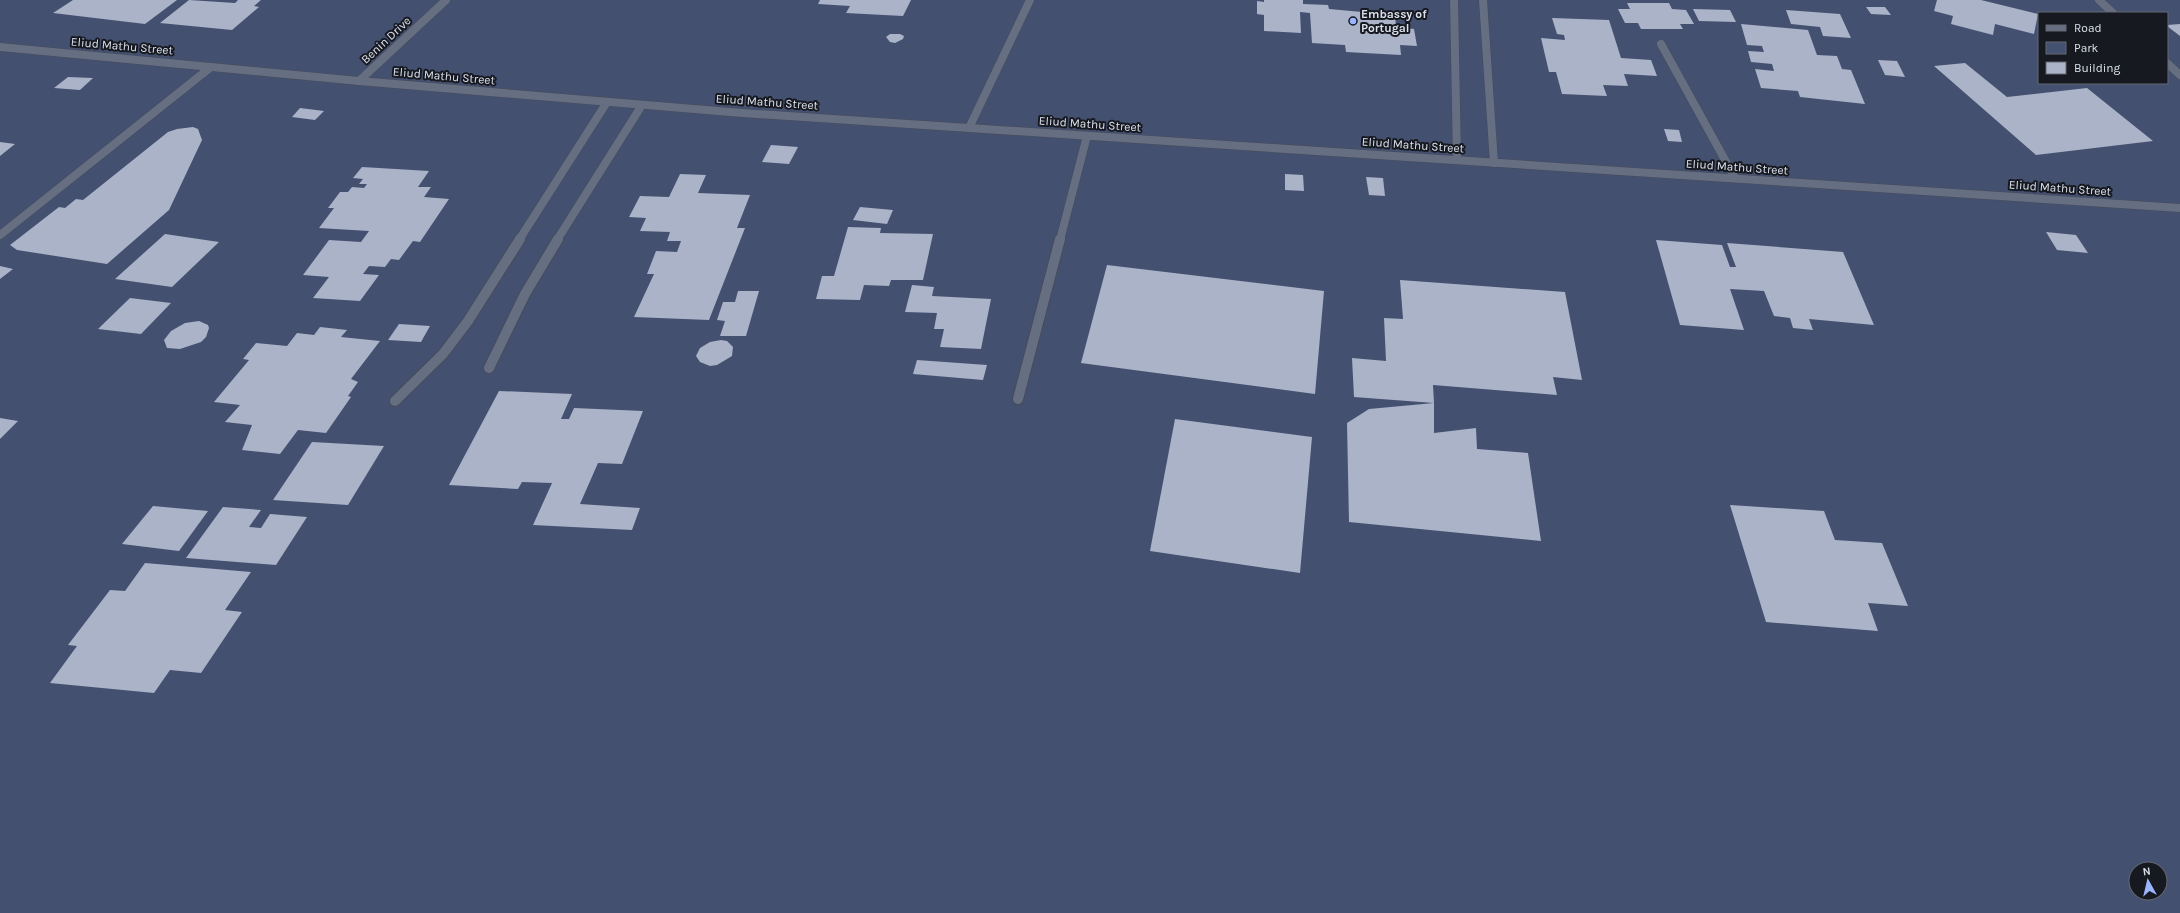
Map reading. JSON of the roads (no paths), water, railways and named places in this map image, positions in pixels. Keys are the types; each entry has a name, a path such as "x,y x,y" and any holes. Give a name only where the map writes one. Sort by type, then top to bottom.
{"street":[{"name":"Benin Drive","path":"360,81 446,0"},
{"path":"969,128 1030,0"},
{"path":"1454,0 1458,160"},
{"path":"1483,0 1494,163"},
{"path":"2099,0 2112,12"},
{"path":"1661,44 1735,178"},
{"name":"Eliud Mathu Street","path":"0,47 360,81 642,105 2180,208"},
{"path":"2168,64 2180,75"},
{"path":"0,235 211,67"},
{"path":"395,401 443,354 468,321 607,102"},
{"path":"489,368 525,294 583,197 642,105"},
{"path":"1018,399 1087,136"}],"place":[{"name":"Embassy of Portugal","path":"1353,21"}]}
